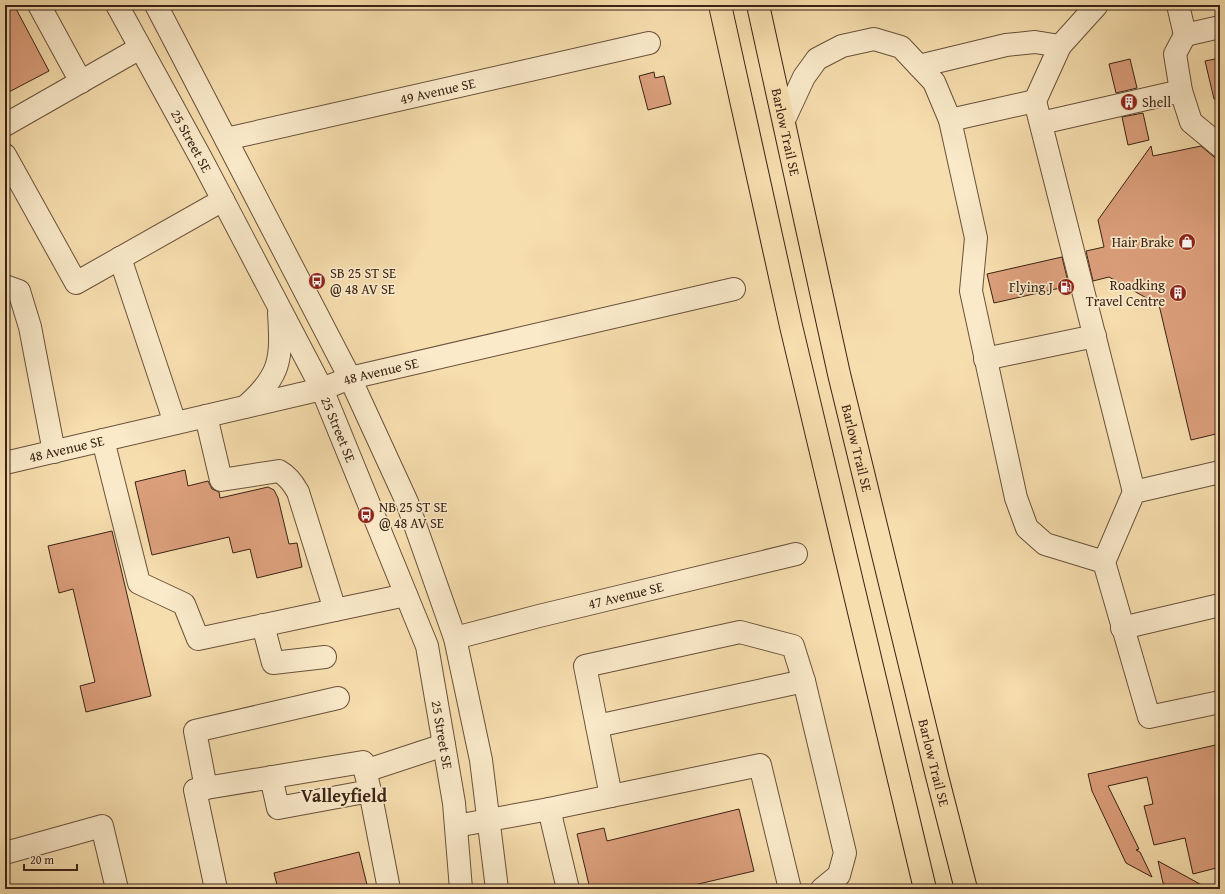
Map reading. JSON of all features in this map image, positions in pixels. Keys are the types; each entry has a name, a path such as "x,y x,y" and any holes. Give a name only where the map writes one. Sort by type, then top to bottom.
{"main road":[{"path":"720,5 791,326 925,889"},
{"name":"Barlow Trail SE","path":"758,5 839,374 966,889"}],"street":[{"path":"39,5 81,82"},
{"name":"25 Street SE","path":"117,5 223,200 322,389 426,646 454,803 461,889"},
{"path":"157,5 350,378 408,502 455,638 481,760 497,889"},
{"path":"1097,5 1060,46 1035,101 1134,492 1104,562 1149,718 1220,702"},
{"path":"1178,5 1184,35 1175,54 1181,90 1191,122 1220,146"},
{"path":"1184,35 1220,27"},
{"path":"784,120 804,77 817,59 842,46 874,40 901,47 934,82 950,120 976,238 970,291 1016,498 1027,528 1045,544 1104,562"},
{"path":"919,66 1006,45 1035,42 1060,46"},
{"name":"49 Avenue SE","path":"226,139 649,43"},
{"path":"5,125 140,48"},
{"path":"1041,123 1181,90"},
{"path":"950,120 1035,101"},
{"path":"5,155 76,283 223,200"},
{"path":"120,258 175,423"},
{"path":"5,286 19,291 28,320 54,452"},
{"name":"48 Avenue SE","path":"5,463 322,389 350,378 734,289"},
{"path":"245,407 258,395 277,370 280,354 279,307"},
{"path":"985,359 1095,336"},
{"path":"206,416 222,480 279,470 292,481 298,492 335,610"},
{"path":"103,440 139,583 184,604 198,639 406,595"},
{"path":"1134,492 1220,472"},
{"name":"47 Avenue SE","path":"455,638 539,616 796,554"},
{"path":"1122,628 1220,605"},
{"path":"263,625 273,663 325,657"},
{"path":"611,796 585,666 740,632 793,646 804,681 845,853 839,875 822,889"},
{"path":"597,726 804,681"},
{"path":"206,788 195,731 338,698"},
{"path":"271,777 278,808 368,781 444,745"},
{"path":"216,889 195,790 363,762 389,889"},
{"path":"456,826 489,821 760,765 790,889"},
{"path":"548,809 568,889"},
{"path":"5,853 102,826 117,889"}],"building":[{"path":"5,5 14,5 49,71 5,94"},
{"path":"1220,58 1220,99 1214,99 1205,61"},
{"path":"1130,59 1137,88 1116,93 1109,64"},
{"path":"654,72 655,78 664,76 671,104 648,110 639,76"},
{"path":"1143,113 1149,140 1128,145 1122,117"},
{"name":"Roadking Travel Centre","path":"1151,146 1153,156 1201,146 1220,162 1220,433 1191,440 1159,305 1109,277 1093,281 1086,251 1104,247 1098,220"},
{"path":"1062,257 1069,286 994,303 987,274"},
{"path":"185,470 188,486 208,481 212,489 219,492 220,498 268,487 274,490 278,498 289,544 297,543 302,567 257,578 250,549 233,553 229,537 152,555 135,482"},
{"path":"112,531 151,696 86,712 80,686 95,682 73,589 59,593 48,546"},
{"path":"1220,744 1220,867 1193,874 1185,838 1154,845 1144,806 1153,804 1147,777 1108,786 1139,849 1136,850 1140,852 1152,877 1126,863 1092,791 1088,774"},
{"path":"739,809 754,871 677,889 590,889 577,834 604,828 607,841"},
{"path":"359,852 368,889 278,889 274,873"},
{"path":"1158,861 1209,889 1174,889 1163,883"}],"place":[{"name":"Shell","path":"1129,102"},
{"name":"Hair Brake","path":"1187,242"},
{"name":"SB 25 ST SE @ 48 AV SE","path":"317,281"},
{"name":"Flying J","path":"1066,287"},
{"name":"Roadking Travel Centre","path":"1178,293"},
{"name":"NB 25 ST SE @ 48 AV SE","path":"366,515"}],"district":[{"name":"Valleyfield","path":"344,796"}]}
